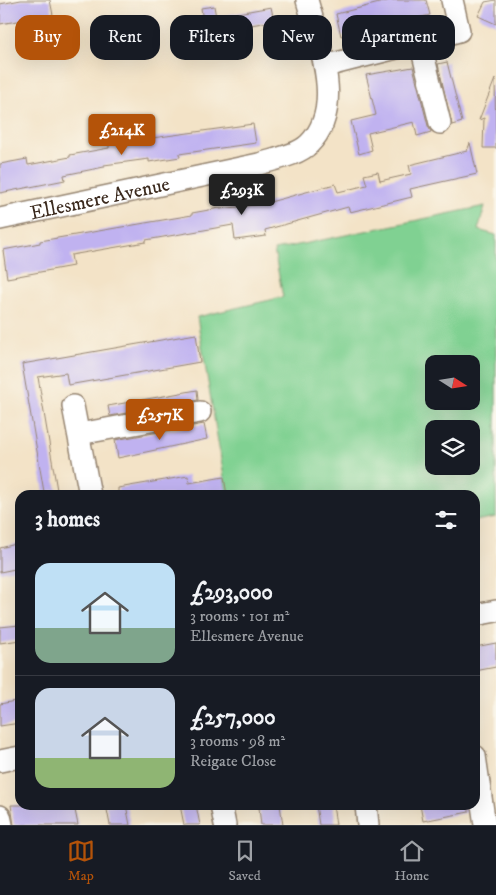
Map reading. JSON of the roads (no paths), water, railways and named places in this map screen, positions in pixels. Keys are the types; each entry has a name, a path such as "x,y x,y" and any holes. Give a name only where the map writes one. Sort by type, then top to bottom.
{"street":[{"name":"Ellesmere Avenue","path":"0,219 260,164 297,152 309,145 319,131 325,115 328,93 325,66 307,0"},
{"path":"452,0 459,31 455,32"},
{"path":"325,66 349,60"},
{"path":"424,60 440,123"},
{"path":"73,406 89,490"},
{"path":"79,434 200,412"},
{"path":"480,614 496,612"},
{"path":"0,761 15,758"},
{"path":"480,769 488,789 485,825"},
{"path":"222,810 225,825"},
{"path":"366,810 368,825"},
{"path":"0,816 2,825"}]}
